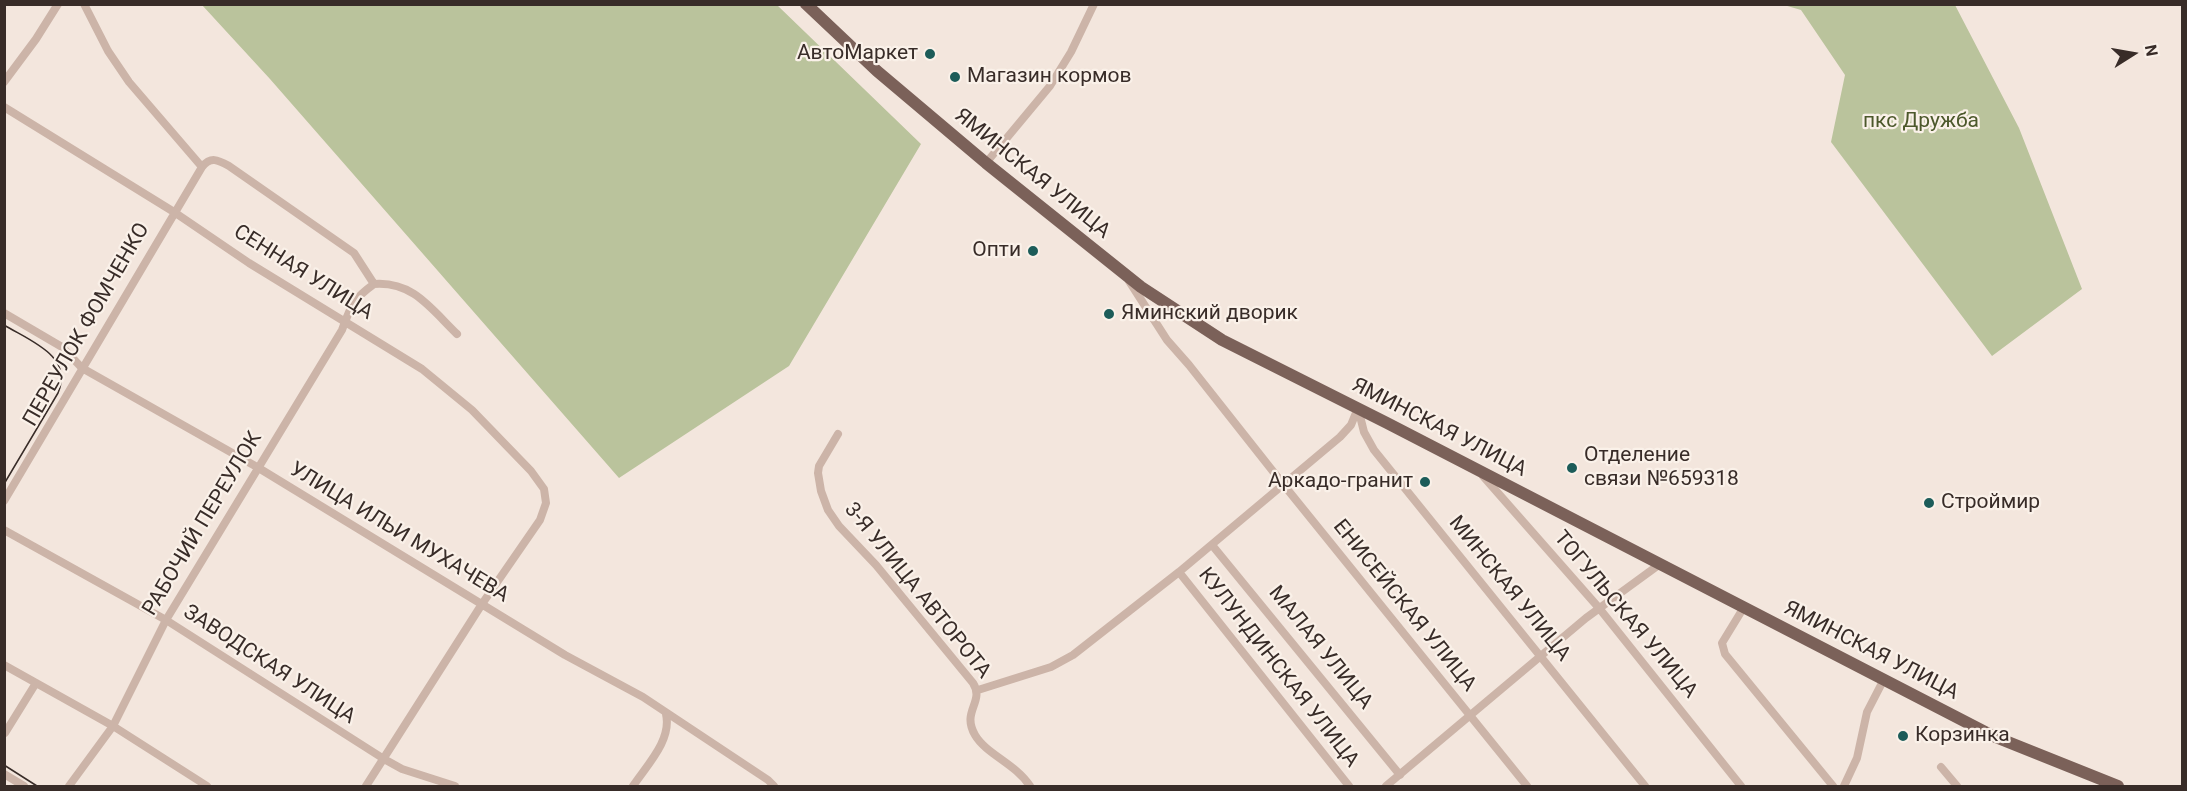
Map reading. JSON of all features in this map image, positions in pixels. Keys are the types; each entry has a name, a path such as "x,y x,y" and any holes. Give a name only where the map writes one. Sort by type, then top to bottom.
{"main road":[{"name":"ЯМИНСКАЯ УЛИЦА","path":"806,4 878,71 986,163 1125,274 1176,312 1221,340 1358,408 1993,736 2118,786"}],"street":[{"path":"4,82 36,39 58,4"},
{"path":"84,4 108,51 129,82 202,167 210,160 220,161 255,183 354,253 374,284 392,284 410,290 457,334"},
{"path":"986,163 1064,66 1094,4"},
{"name":"СЕННАЯ УЛИЦА","path":"4,107 390,348 422,369 472,410 539,482 547,496 540,520 482,604"},
{"name":"ПЕРЕУЛОК ФОМЧЕНКО","path":"4,501 202,167"},
{"name":"ЕНИСЕЙСКАЯ УЛИЦА","path":"1125,274 1167,340 1527,786"},
{"name":"РАБОЧИЙ ПЕРЕУЛОК","path":"69,786 113,726 166,620 308,386 345,322 352,303 374,284"},
{"name":"УЛИЦА ИЛЬИ МУХАЧЕВА","path":"4,313 62,347 82,368 257,467 565,655 643,697 774,786"},
{"path":"978,690 1059,663 1122,618 1345,432 1358,408"},
{"name":"МИНСКАЯ УЛИЦА","path":"1358,408 1364,432 1374,450 1645,786"},
{"name":"3-Я УЛИЦА АВТОРОТА","path":"838,434 819,466 818,473 821,491 828,510 839,526 858,544 893,585 978,690 971,713 971,724 975,736 1011,766 1029,786"},
{"name":"ТОГУЛЬСКАЯ УЛИЦА","path":"1478,470 1599,608 1741,786"},
{"name":"ЗАВОДСКАЯ УЛИЦА","path":"4,530 166,620 384,759 402,769 455,786"},
{"name":"МАЛАЯ УЛИЦА","path":"1212,545 1400,775"},
{"path":"1386,786 1599,608 1660,564"},
{"name":"КУЛУНДИНСКАЯ УЛИЦА","path":"1179,572 1349,786"},
{"path":"366,786 482,604"},
{"path":"1744,607 1722,643 1725,654 1833,786"},
{"path":"4,665 113,726 207,786"},
{"path":"1844,786 1857,758 1870,704 1883,681"},
{"path":"5,733 36,683"},
{"path":"633,786 665,737 668,726 666,714"},
{"path":"1941,767 1957,786"},
{"path":"4,774 24,786"}],"green space":[{"path":"202,5 777,5 921,144 789,366 619,478 270,79"},
{"name":"пкс Дружба","path":"1784,5 1955,5 2019,128 2082,289 1992,356 1831,142 1845,75 1801,10"}],"tram line":[{"path":"4,325 47,351 55,359 60,369 61,380 58,393 4,484"},
{"path":"4,765 37,786"}],"place":[{"name":"АвтоМаркет","path":"930,54"},
{"name":"Магазин кормов","path":"955,77"},
{"name":"Опти","path":"1033,251"},
{"name":"Яминский дворик","path":"1109,314"},
{"name":"Отделение связи №659318","path":"1572,468"},
{"name":"Аркадо-гранит","path":"1425,482"},
{"name":"Строймир","path":"1929,503"},
{"name":"Корзинка","path":"1903,736"}]}
